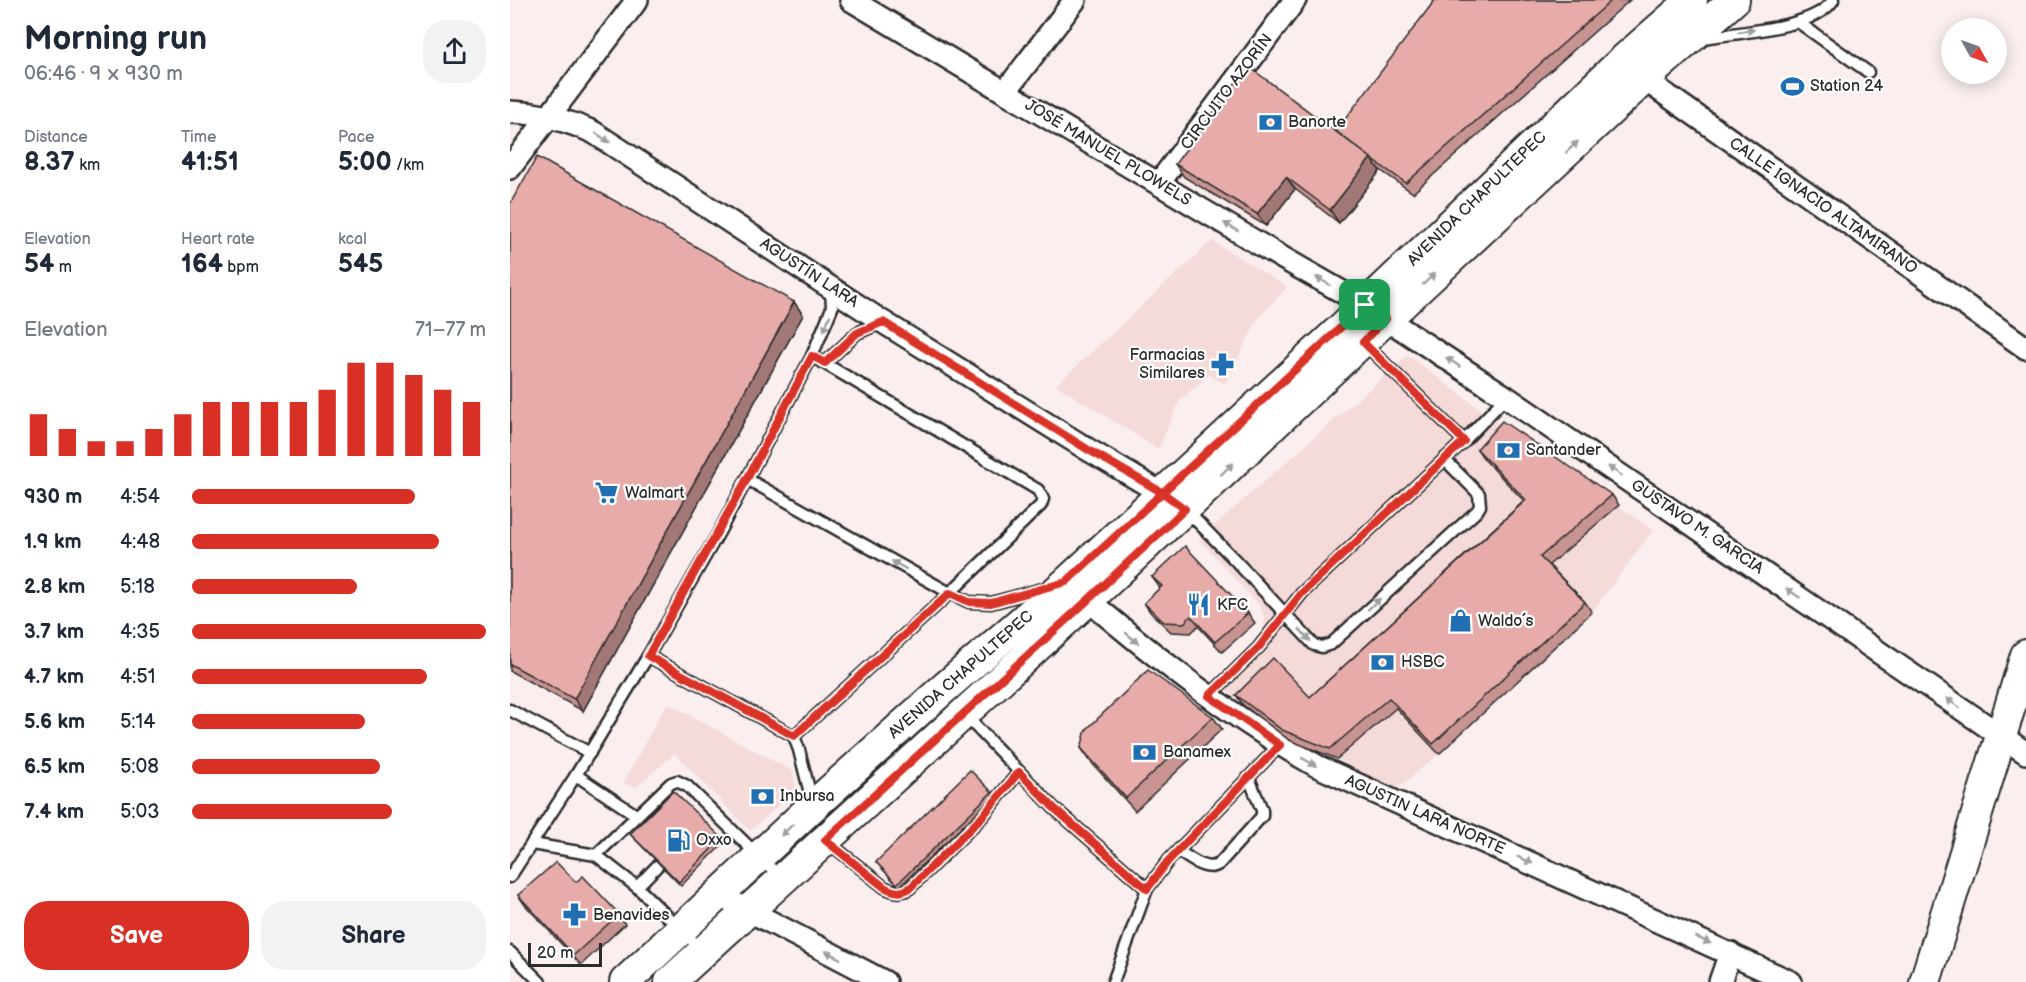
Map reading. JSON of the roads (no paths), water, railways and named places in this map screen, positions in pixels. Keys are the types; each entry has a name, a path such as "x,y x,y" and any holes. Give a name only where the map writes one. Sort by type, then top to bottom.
{"main road":[{"name":"AVENIDA CHAPULTEPEC","path":"625,982 873,752 952,701 1077,591 1106,546 1174,501 1679,30 1692,0"},
{"path":"1679,30 1734,0"},
{"path":"1077,591 1174,501"},
{"path":"1925,982 2026,655"},
{"path":"670,982 825,840 952,701"},
{"path":"825,840 828,813 873,752"}],"street":[{"path":"510,168 637,0"},
{"path":"1005,92 1075,0"},
{"name":"CIRCUITO AZORÍN","path":"1159,183 1295,0"},
{"name":"JOSÉ MANUEL PLOWELS","path":"857,2 1159,183 1361,326"},
{"name":"CALLE IGNACIO ALTAMIRANO","path":"1633,71 2026,348"},
{"name":"AGUSTÍN LARA","path":"510,112 549,116 593,132 883,322 1174,501"},
{"name":"GUSTAVO M. GARCIA","path":"1361,326 1506,397 2026,753"},
{"name":"AGUSTIN LARA NORTE","path":"1077,591 1137,642 1209,696 1280,745 1317,766 1791,982"},
{"path":"719,895 885,982"},
{"path":"1720,982 1730,953"}],"lane":[{"path":"1679,30 1798,22 1814,17 1828,8 1833,0"},
{"path":"1798,22 1868,72"},
{"path":"510,877 590,753 648,656 747,479 812,356 832,308 830,288"},
{"path":"825,363 857,333 883,322"},
{"path":"1361,326 1464,441"},
{"path":"794,736 950,593 1041,505 1043,499 1038,490 812,356"},
{"path":"1209,696 1259,647 1302,593 1464,441 1506,397"},
{"path":"1174,501 1314,645 1322,647 1330,644 1477,511 1480,506 1479,494 1444,459"},
{"path":"747,479 969,602 991,603 1077,591"},
{"path":"648,656 794,736 813,806"},
{"path":"952,701 1054,808 1147,889"},
{"path":"510,710 590,753"},
{"path":"1113,982 1147,889 1160,870 1280,745"},
{"path":"825,840 884,887 894,892 903,892 910,888 982,817 1019,772"},
{"path":"576,775 636,815"},
{"path":"1178,851 1208,868 1219,864 1262,816 1262,810 1249,778"},
{"path":"596,855 671,783 677,781 687,786 714,811 782,879"},
{"path":"704,821 714,811"},
{"path":"532,844 596,855 637,887 703,951"},
{"path":"637,887 659,864"},
{"path":"510,952 540,982"}],"place":[{"name":"Station 24","path":"1792,86"},
{"name":"Banorte","path":"1270,122"},
{"name":"Farmacias Similares","path":"1223,364"},
{"name":"Santander","path":"1508,450"},
{"name":"Walmart","path":"607,493"},
{"name":"KFC","path":"1199,605"},
{"name":"Waldo´s","path":"1460,621"},
{"name":"HSBC","path":"1383,662"},
{"name":"Banamex","path":"1145,752"},
{"name":"Inbursa","path":"762,796"},
{"name":"Oxxo","path":"678,840"},
{"name":"Benavides","path":"575,915"}]}
